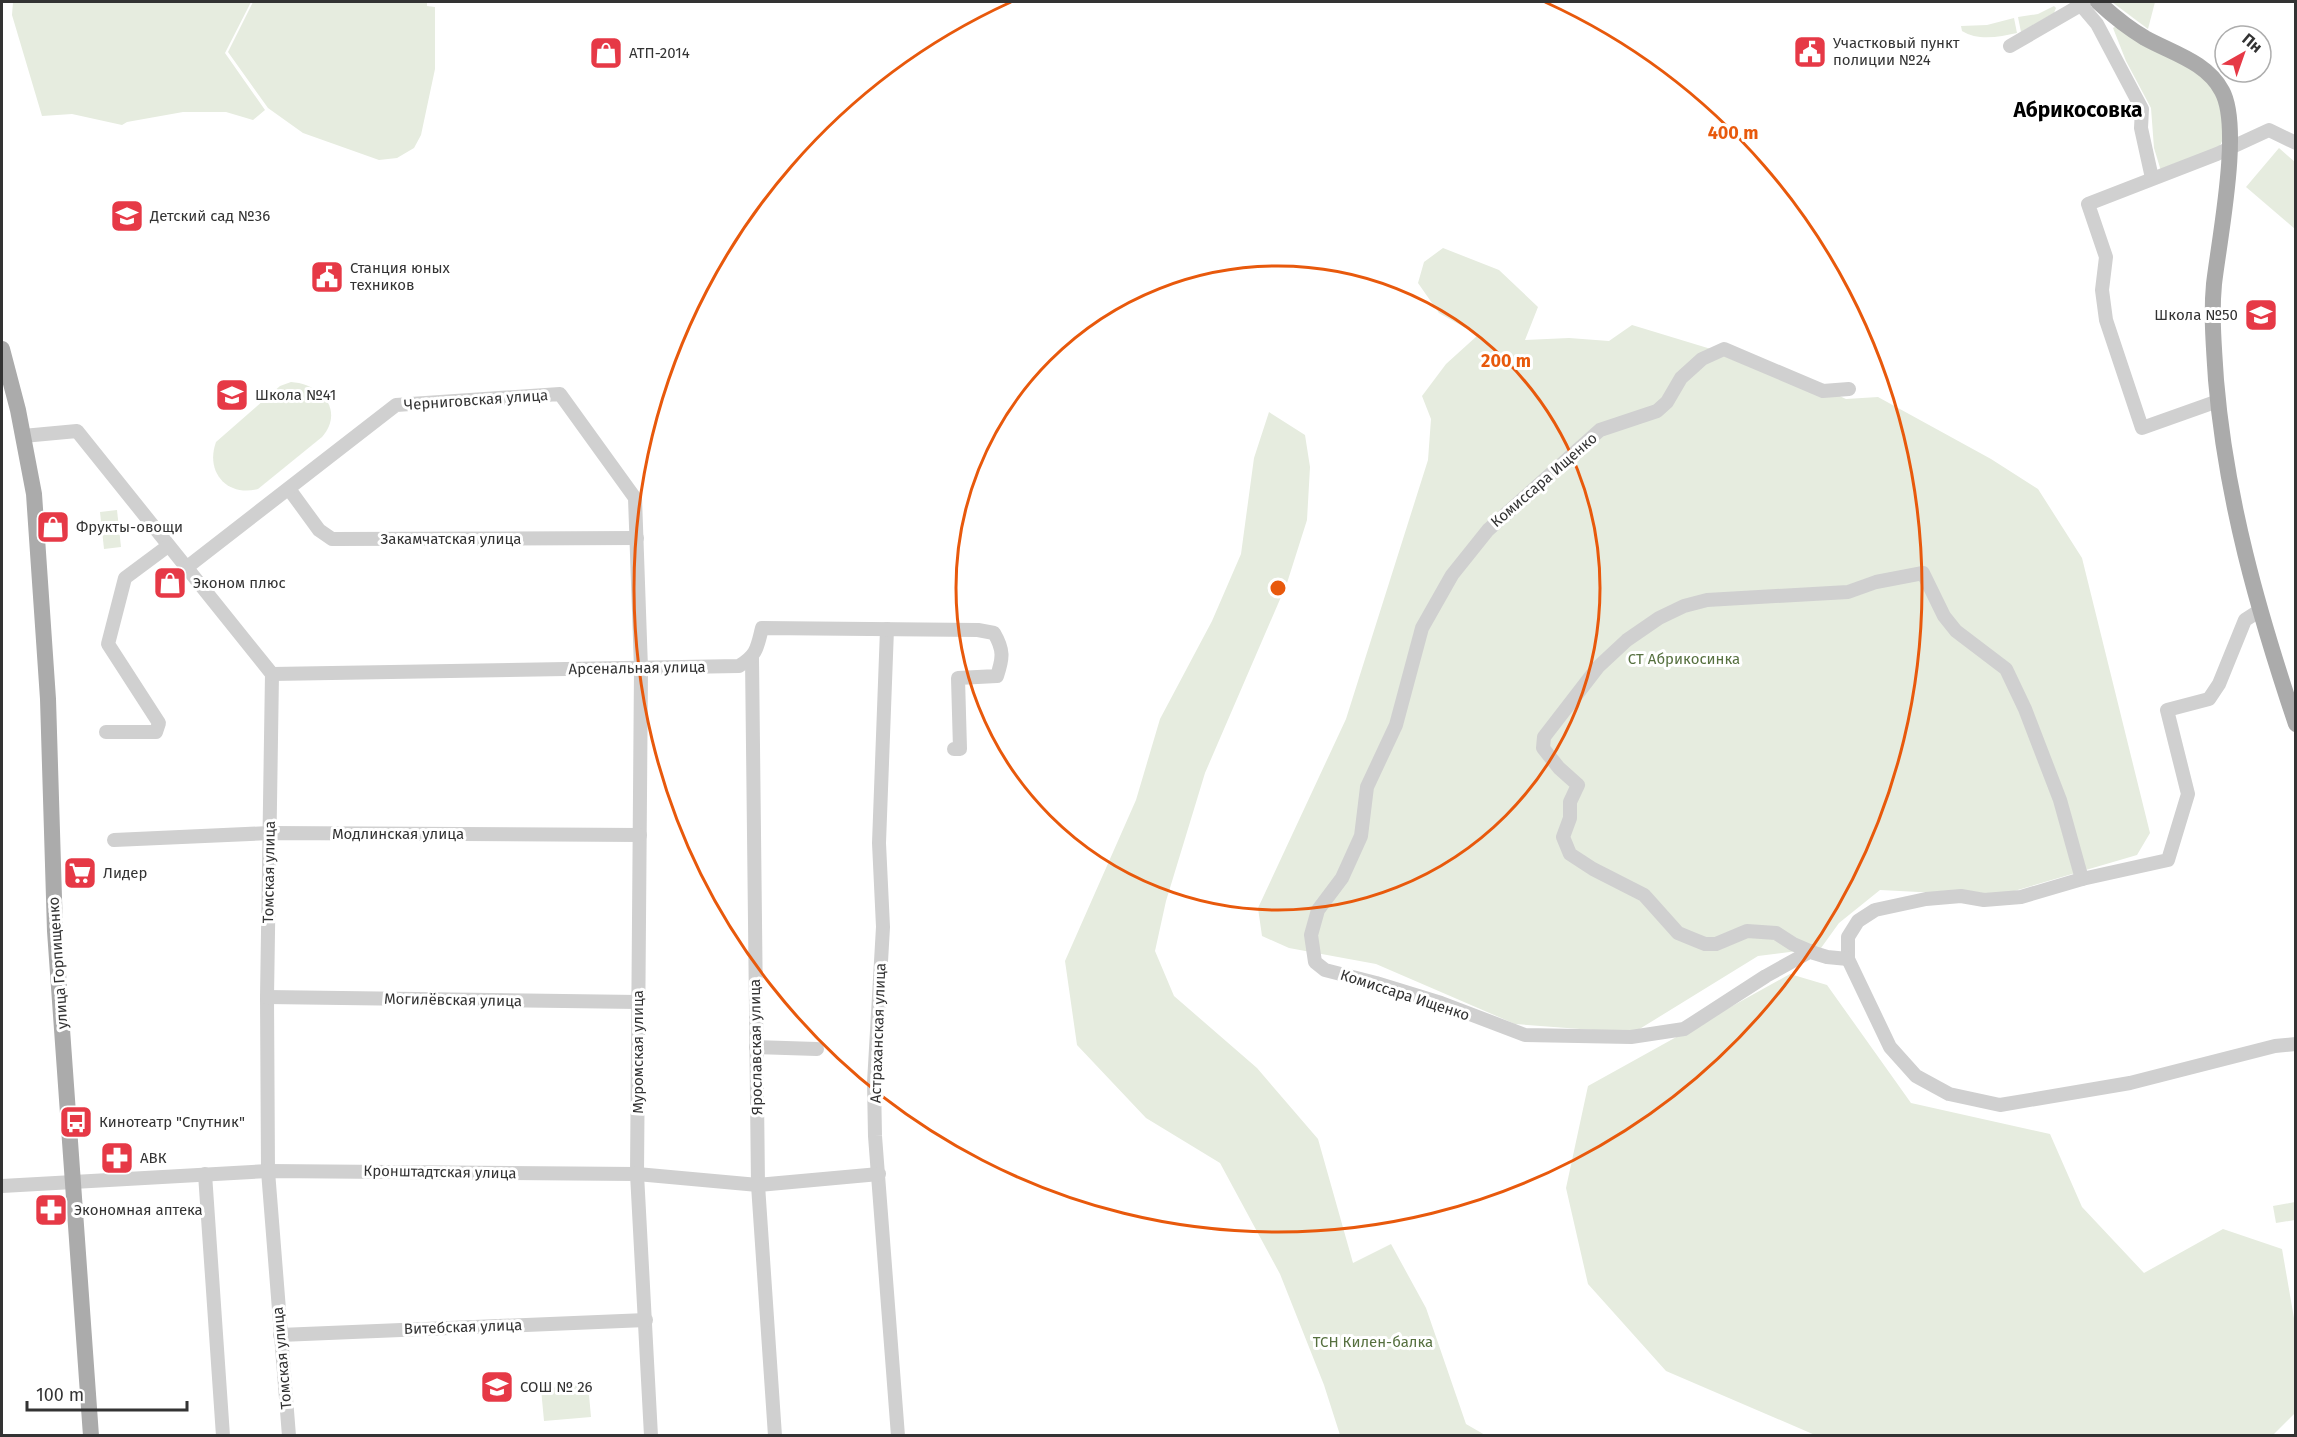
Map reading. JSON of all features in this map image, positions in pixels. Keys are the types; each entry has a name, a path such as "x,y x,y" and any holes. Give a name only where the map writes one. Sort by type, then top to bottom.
{"main road":[{"path":"2098,2 2111,15 2143,36 2198,64 2215,80 2227,100 2230,147 2212,321 2218,401 2230,487 2259,611 2295,724"},
{"name":"улица Горпищенко","path":"2,349 5,377 23,436 34,494 48,699 55,931 91,1436"}],"street":[{"path":"2010,46 2084,3 2142,109 2140,128 2152,178"},
{"path":"2218,401 2142,428 2106,320 2102,290 2106,257 2088,204 2269,130 2295,143"},
{"name":"Комиссара Ищенко","path":"1811,951 1766,976 1684,1029 1631,1037 1526,1035 1441,1003 1325,970 1316,962 1311,935 1318,910 1342,878 1361,836 1367,787 1396,724 1422,628 1452,575 1488,530 1600,430 1657,411 1667,402 1681,378 1702,359 1724,349 1823,391 1836,392 1849,389"},
{"name":"Черниговская улица","path":"186,568 396,405 560,394 636,498 641,668"},
{"path":"23,436 77,431 272,674"},
{"name":"Закамчатская улица","path":"289,489 319,530 332,539 638,538"},
{"path":"106,732 156,732 159,723 108,644 125,578 168,546"},
{"path":"1848,959 1827,957 1793,944 1776,933 1747,931 1716,944 1705,944 1678,933 1644,895 1593,869 1570,854 1565,846 1563,837 1570,818 1570,802 1578,785 1559,768 1543,747 1544,737 1598,667 1627,640 1659,618 1684,606 1707,600 1848,592 1876,582 1923,573 1944,616 1956,631 2006,669 2025,709 2060,800 2082,879"},
{"path":"2259,611 2245,620 2219,684 2209,699 2167,710 2188,794 2168,860 2082,879 2021,897 1984,900 1961,896 1926,899 1875,910 1858,921 1848,937 1848,959 1890,1047 1916,1076 1949,1094 2000,1105 2130,1083 2275,1046 2295,1044"},
{"path":"752,658 758,647 762,628 978,630 994,633 1002,646 1001,663 997,676 958,678 960,749 954,749"},
{"name":"Астраханская улица","path":"887,629 879,843 883,927 874,1083 875,1136 898,1436"},
{"name":"Арсенальная улица","path":"272,674 739,666 752,658"},
{"name":"Ярославская улица","path":"752,658 758,1185 775,1436"},
{"name":"Муромская улица","path":"641,668 638,1174 651,1436"},
{"name":"Томская улица","path":"272,674 267,997 268,1171 289,1436"},
{"name":"Модлинская улица","path":"114,840 270,833 640,835"},
{"name":"Могилёвская улица","path":"267,997 638,1002"},
{"path":"756,1047 817,1049"},
{"name":"Кронштадтская улица","path":"2,1186 268,1171 638,1174 758,1185 879,1174"},
{"path":"205,1174 223,1436"},
{"name":"Витебская улица","path":"280,1335 646,1320"}],"green space":[{"path":"13,2 251,2 225,53 265,110 253,120 226,112 183,112 127,122 122,125 72,114 42,116 12,15"},
{"path":"253,2 427,2 427,6 435,7 435,69 421,135 414,148 397,158 379,160 303,133 268,108 228,52"},
{"path":"2112,2 2155,2 2148,29"},
{"path":"2054,6 2056,8 2054,13 2021,32 2018,17 2038,14"},
{"path":"2014,18 2017,33 2003,36 1975,36 1962,31 1961,26 1987,25"},
{"path":"2118,25 2213,81 2226,132 2219,148 2161,171 2154,148 2151,108 2126,61 2113,28"},
{"path":"2279,148 2295,162 2295,229 2246,187"},
{"name":"СТ Абрикосинка","path":"1443,248 1499,270 1538,307 1525,340 1569,338 1609,341 1632,325 1787,372 1846,399 1878,397 1991,459 2038,489 2082,558 2150,833 2137,855 1997,896 1880,890 1839,923 1821,948 1758,956 1633,1033 1515,1024 1376,964 1289,948 1262,936 1258,908 1346,719 1428,460 1431,419 1422,396 1446,364 1478,335 1439,313 1418,283 1424,262"},
{"path":"291,382 312,388 326,400 331,417 329,427 322,437 258,489 247,491 228,486 216,472 213,453 216,442 280,386"},
{"name":"ТСН Килен-балка","path":"1269,412 1305,435 1310,467 1307,520 1287,583 1205,773 1166,901 1155,951 1174,996 1257,1068 1318,1139 1353,1263 1391,1244 1426,1308 1466,1424 1485,1435 1340,1435 1324,1385 1280,1274 1220,1163 1146,1118 1077,1045 1065,961 1136,800 1160,719 1212,621 1241,554 1254,458"},
{"path":"117,510 121,547 104,549 100,512"},
{"path":"1790,974 1827,985 1911,1103 2050,1134 2082,1207 2144,1273 2223,1229 2282,1249 2295,1324 2295,1413 2272,1436 1815,1435 1666,1371 1588,1284 1566,1188 1588,1086"},
{"path":"2295,1202 2295,1220 2276,1223 2273,1206"},
{"path":"588,1384 591,1417 544,1421 541,1389"}],"place":[{"name":"Участковый пункт полиции №24","path":"1810,52"},
{"name":"АТП-2014","path":"606,53"},
{"name":"Детский сад №36","path":"127,216"},
{"name":"Станция юных техников","path":"327,277"},
{"name":"Школа №50","path":"2261,315"},
{"name":"Школа №41","path":"232,395"},
{"name":"Фрукты-овощи","path":"53,527"},
{"name":"Эконом плюс","path":"170,583"},
{"name":"Лидер","path":"80,873"},
{"name":"Кинотеатр \"Спутник\"","path":"76,1122"},
{"name":"АВК","path":"117,1158"},
{"name":"Экономная аптека","path":"51,1210"},
{"name":"СОШ № 26","path":"497,1387"}],"district":[{"name":"Абрикосовка","path":"2078,110"}]}
